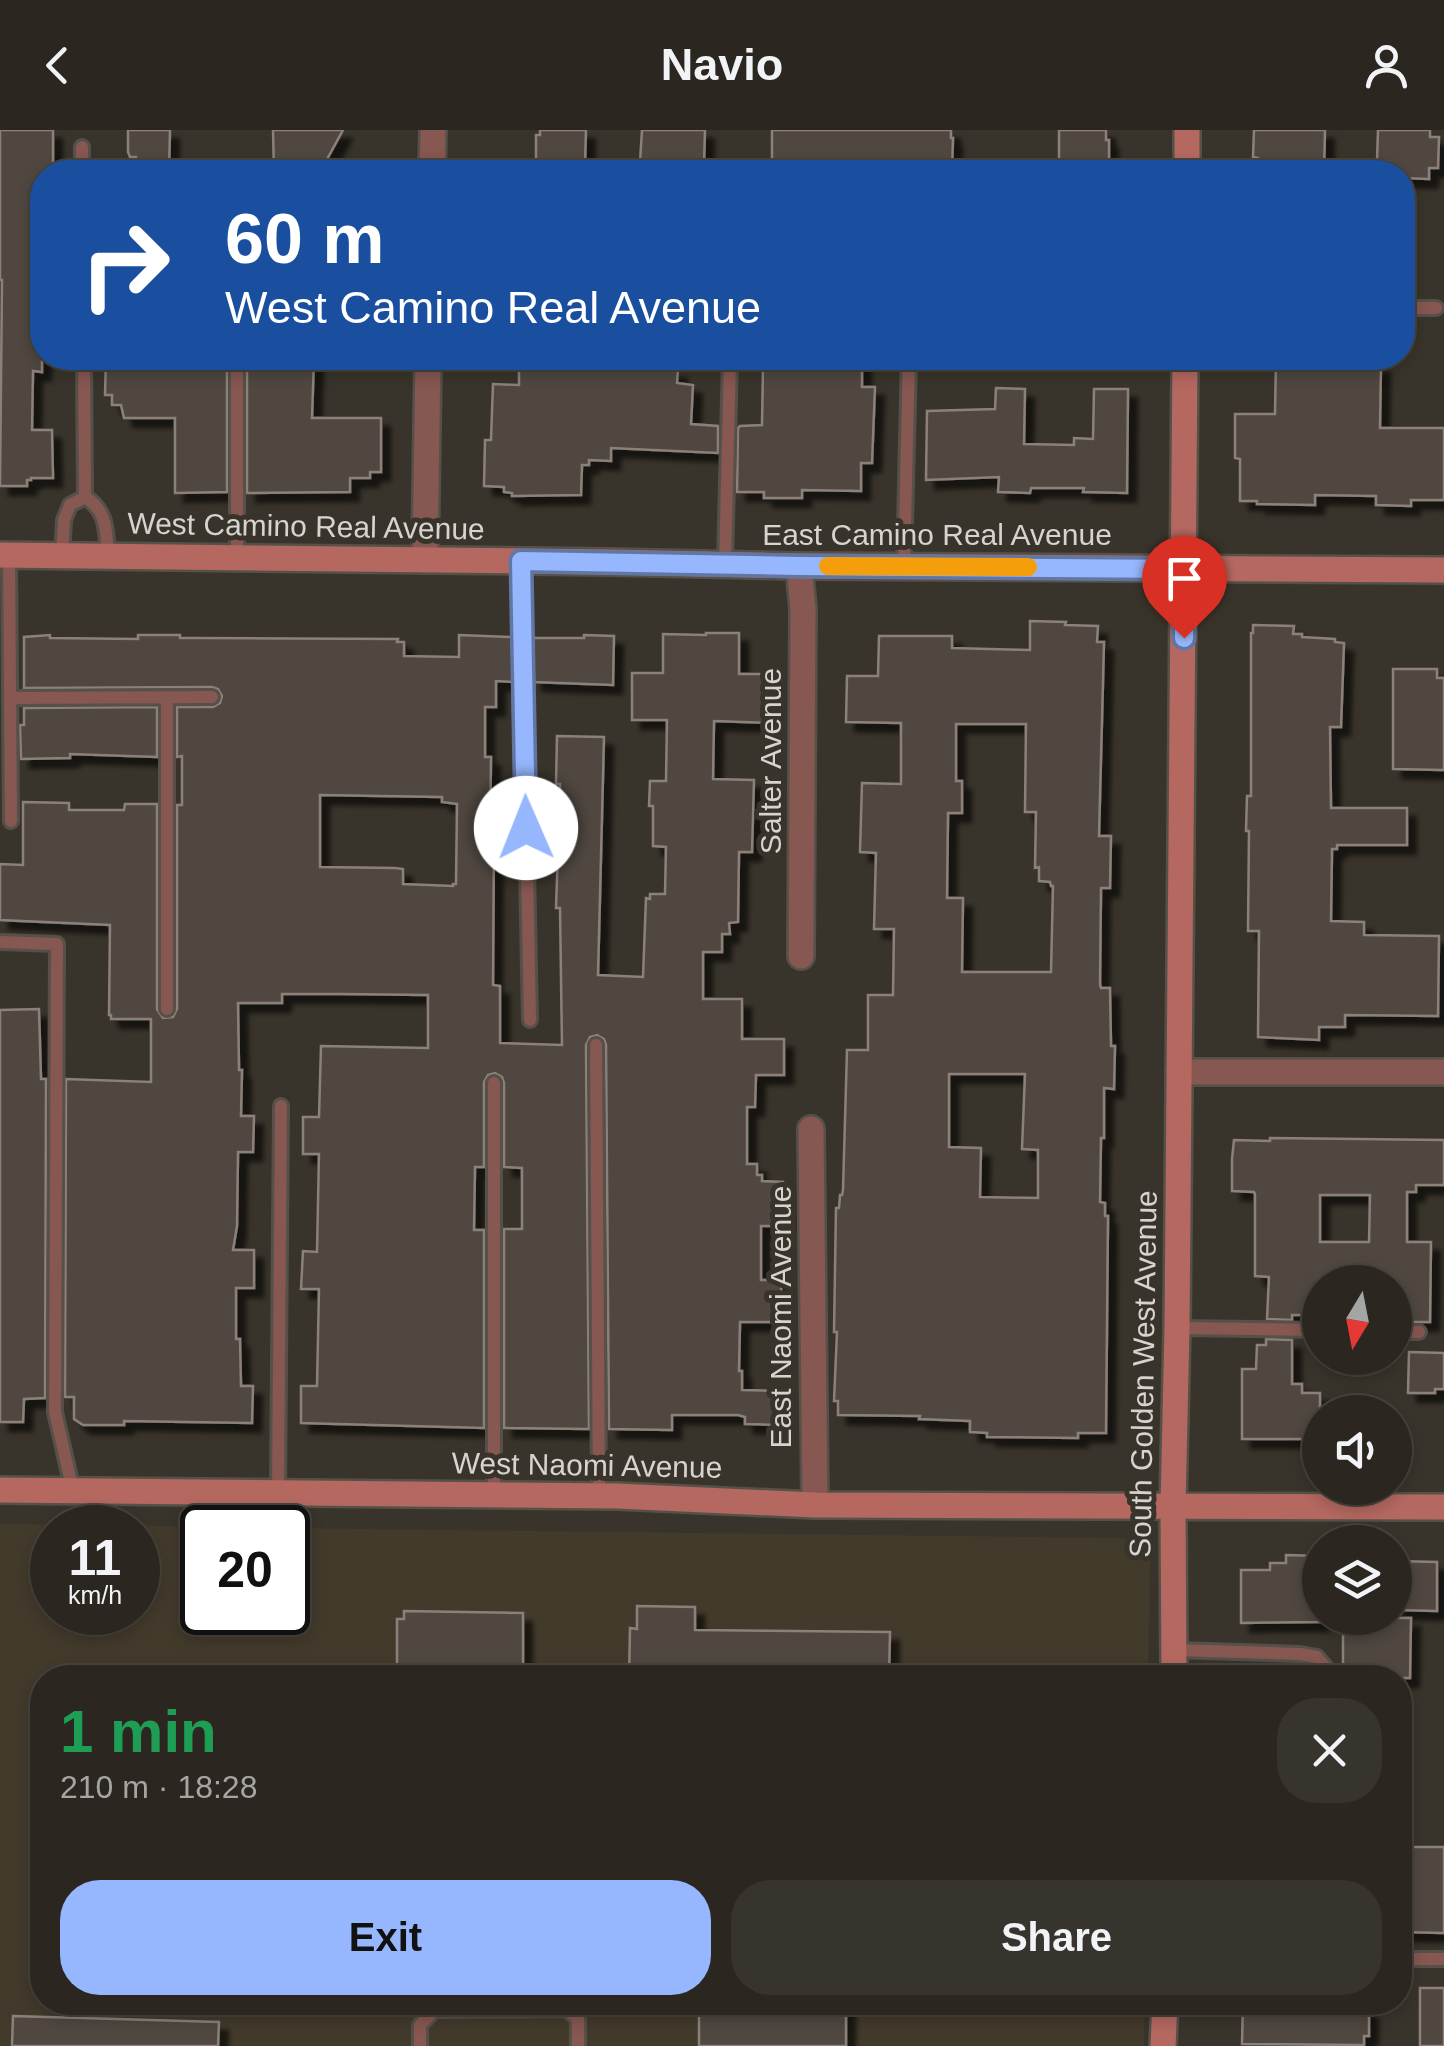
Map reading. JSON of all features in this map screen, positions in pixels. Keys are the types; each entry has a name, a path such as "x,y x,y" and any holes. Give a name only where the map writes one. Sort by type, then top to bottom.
{"street":[{"path":"432,160 433,130"},
{"path":"1187,130 1187,160"},
{"path":"424,560 428,370"},
{"name":"South Golden West Avenue","path":"1174,1665 1185,370"},
{"name":"West Camino Real Avenue","path":"4,555 610,562"},
{"name":"East Camino Real Avenue","path":"610,562 1444,570"},
{"name":"Salter Avenue","path":"799,566 803,608 801,956"},
{"path":"1179,1072 1444,1072"},
{"name":"East Naomi Avenue","path":"811,1129 815,1505"},
{"name":"West Naomi Avenue","path":"0,1490 599,1496 815,1505 1173,1506"},
{"path":"1173,1506 1444,1507"},
{"path":"1163,2046 1164,2015"}],"lane":[{"path":"82,147 82,160"},
{"path":"1415,308 1436,308"},
{"path":"84,370 85,497"},
{"path":"237,370 237,558"},
{"path":"725,566 730,370"},
{"path":"904,566 909,370"},
{"path":"62,556 64,520 70,504 85,497"},
{"path":"85,497 98,505 106,526 108,556"},
{"path":"4,555 10,821"},
{"path":"521,561 530,1020"},
{"path":"10,698 212,697"},
{"path":"167,698 168,1010"},
{"path":"0,942 57,944 55,1412 73,1491"},
{"path":"596,1045 599,1496"},
{"path":"494,1083 494,1495"},
{"path":"278,1493 281,1106"},
{"path":"1177,1328 1302,1330"},
{"path":"1412,1332 1418,1332"},
{"path":"1174,1650 1300,1654 1318,1657 1324,1665"},
{"path":"1412,1959 1444,1959"},
{"path":"420,2046 420,2024 429,2015"},
{"path":"574,2015 578,2019 578,2046"}],"shaded area":[{"path":"0,1524 30,1524 30,1635 160,1635 160,1526 180,1526 180,1635 310,1635 310,1528 1120,1538 1133,1541 1150,1560 1148,1665 30,1665 30,2015 1144,2015 1144,2046 0,2046"}],"building":[{"path":"0,130 53,130 53,160 30,160 30,370 42,370 33,371 32,430 52,430 53,478 31,478 27,486 0,486"},
{"path":"128,130 170,130 169,160 136,160 128,152"},
{"path":"273,130 343,130 327,160 274,160"},
{"path":"540,130 586,130 585,160 536,160 536,135 540,135"},
{"path":"642,130 705,130 704,160 640,160"},
{"path":"772,130 951,130 953,138 952,160 772,160"},
{"path":"1059,130 1106,130 1109,160 1059,160"},
{"path":"1254,130 1325,130 1324,160 1253,157"},
{"path":"1378,130 1430,130 1430,137 1439,137 1438,168 1429,168 1429,179 1415,178 1415,160 1377,160"},
{"path":"106,370 227,370 227,492 175,493 175,418 124,418 121,405 112,405 112,395 105,395"},
{"path":"247,370 314,370 312,418 381,418 381,472 370,472 370,478 350,478 350,492 247,493"},
{"path":"519,370 678,370 677,383 693,385 691,424 718,426 718,453 611,448 611,461 589,460 589,465 582,465 581,495 512,496 504,492 504,487 484,486 485,440 491,440 493,384 519,385"},
{"path":"763,370 862,370 862,387 875,387 872,463 861,463 861,491 802,490 802,498 764,498 764,492 737,492 738,428 762,425"},
{"path":"1276,370 1381,370 1380,428 1444,428 1444,500 1411,500 1411,506 1376,505 1376,496 1315,495 1315,505 1240,501 1235,414 1275,414"},
{"path":"996,388 1025,389 1024,444 1074,445 1074,438 1093,439 1094,389 1128,389 1127,493 1083,492 1084,488 998,492 999,477 926,480 927,411 995,409"},
{"path":"1030,621 1098,626 1097,642 1104,642 1099,836 1111,836 1110,888 1101,888 1100,984 1101,988 1110,988 1111,1046 1115,1046 1114,1089 1104,1088 1101,1138 1100,1202 1105,1203 1108,1216 1106,1433 1078,1433 1078,1438 987,1437 987,1433 970,1432 970,1421 838,1415 838,1401 834,1401 836,1208 843,1190 847,1050 868,1050 868,995 893,995 894,929 874,929 876,853 860,852 862,783 901,784 901,723 846,722 847,676 878,676 879,636 952,636 952,648 1030,650","holes":["956,724 1026,724 1025,812 1036,812 1035,868 1039,867 1039,881 1053,886 1051,972 962,972 963,898 947,898 948,813 962,813 962,781 956,781","949,1074 1025,1074 1022,1149 1038,1150 1038,1198 980,1197 981,1148 949,1147"]},
{"path":"1253,625 1294,626 1293,634 1344,643 1341,727 1330,727 1331,808 1407,808 1407,845 1337,845 1337,849 1332,849 1331,921 1364,922 1364,935 1439,936 1438,1016 1345,1015 1345,1027 1319,1027 1319,1040 1258,1037 1259,931 1248,931 1246,831 1247,796 1251,796"},
{"path":"739,633 739,674 771,674 770,723 714,721 713,779 754,780 752,852 739,852 738,922 729,923 730,934 722,934 722,952 703,952 703,999 742,999 742,1039 784,1039 784,1075 756,1075 755,1107 747,1107 747,1164 757,1164 757,1175 762,1175 762,1181 783,1182 783,1226 761,1226 761,1280 781,1280 782,1322 740,1322 739,1371 742,1390 778,1391 777,1425 745,1424 745,1417 738,1415 672,1415 672,1430 609,1429 606,1045 597,1035 590,1037 586,1045 589,1429 504,1428 504,1229 522,1229 522,1168 504,1167 504,1083 495,1073 484,1082 484,1167 475,1167 474,1230 484,1230 484,1428 301,1423 301,1386 317,1386 319,1289 301,1289 303,1251 317,1252 319,1154 303,1154 303,1117 319,1117 321,1046 428,1048 428,995 341,994 282,994 282,1003 238,1003 241,1116 254,1116 253,1152 238,1152 233,1250 254,1250 254,1288 236,1288 241,1386 253,1386 252,1423 124,1421 124,1425 83,1425 74,1419 74,1397 65,1397 66,1079 151,1082 151,1019 111,1019 109,1015 110,925 0,920 0,864 23,865 23,802 69,803 69,810 124,810 125,804 157,804 157,1009 163,1018 173,1017 177,1009 177,805 182,805 177,707 213,707 222,696 212,687 24,688 24,637 398,639 397,642 404,642 404,656 459,657 459,635 512,637 513,682 496,681 496,707 485,707 485,757 491,757 490,839 494,839 493,985 500,986 500,1043 562,1045 560,908 556,908 560,793 560,784 556,784 557,736 604,737 598,975 643,977 646,898 650,899 650,894 665,894 666,847 653,846 653,806 649,806 650,781 666,781 667,720 632,720 632,673 663,673 663,634","holes":["320,795 442,797 442,802 457,804 453,886 403,884 403,869 320,867"]},
{"path":"614,636 613,685 533,682 533,638"},
{"path":"1393,669 1437,669 1437,678 1444,678 1444,770 1393,769"},
{"path":"157,707 157,757 70,754 70,758 21,759 24,708"},
{"path":"39,1009 41,1079 46,1079 45,1398 24,1399 23,1422 0,1422 0,1010"},
{"path":"1234,1140 1444,1140 1444,1185 1416,1185 1416,1192 1407,1192 1407,1242 1431,1242 1430,1322 1412,1322 1412,1265 1302,1265 1302,1315 1292,1315 1292,1320 1267,1319 1269,1277 1255,1276 1255,1194 1232,1191","holes":["1320,1195 1370,1195 1369,1242 1320,1242"]},
{"path":"1266,1339 1292,1340 1292,1384 1302,1384 1302,1393 1320,1393 1302,1395 1302,1439 1242,1439 1242,1369 1256,1369 1257,1345 1266,1345"},
{"path":"1412,1352 1444,1353 1444,1389 1408,1393"},
{"path":"1286,1555 1302,1555 1302,1622 1241,1623 1241,1570 1270,1570 1270,1563 1286,1563"},
{"path":"1412,1561 1437,1562 1437,1611 1412,1610"},
{"path":"637,1606 695,1607 695,1630 890,1632 889,1665 629,1665 630,1628 637,1629"},
{"path":"404,1611 523,1613 523,1665 397,1665 397,1619 404,1619"},
{"path":"1343,1635 1411,1635 1410,1665 1343,1665"},
{"path":"1412,1847 1444,1847 1444,1933 1412,1932"},
{"path":"1420,1988 1444,1988 1444,2046 1420,2046"},
{"path":"699,2015 846,2015 846,2046 699,2046"},
{"path":"1243,2015 1369,2015 1369,2036 1364,2036 1364,2045 1242,2044"},
{"path":"13,2016 219,2022 218,2046 12,2046"}],"slow traffic":[{"path":"828,566 1028,567"}],"route":[{"path":"526,828 521,561 1185,569 1184,638"}]}
